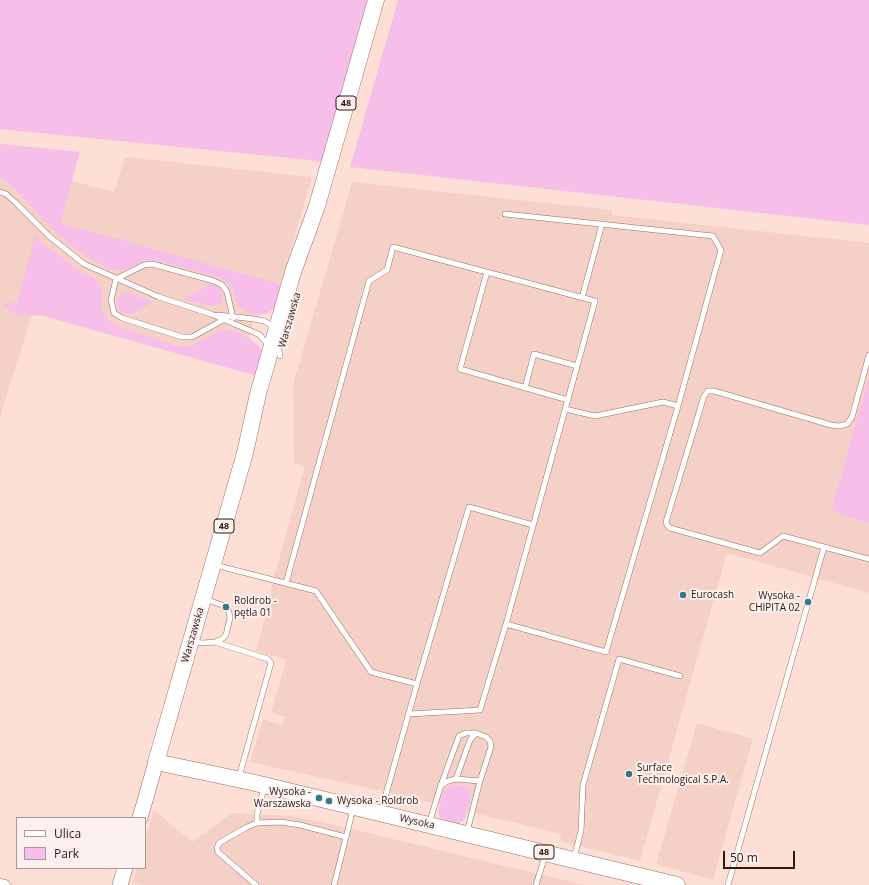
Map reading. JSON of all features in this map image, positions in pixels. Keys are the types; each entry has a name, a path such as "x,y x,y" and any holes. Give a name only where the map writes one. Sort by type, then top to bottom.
{"main road":[{"name":"Warszawska","path":"140,817 245,453 258,394 274,358 287,313 293,272 316,206 376,0"},
{"name":"Warszawska","path":"274,358 267,329 287,313"},
{"name":"Wysoka","path":"156,762 239,779 354,806 677,885"},
{"path":"120,885 125,869"}],"street":[{"path":"0,884 5,885"}],"lane":[{"path":"0,192 6,194 50,236 84,264 159,297 211,314 234,318 254,319 267,329"},
{"path":"505,214 713,236 721,250 678,406 606,652 506,624"},
{"path":"582,298 602,224"},
{"path":"286,583 369,281 387,270 393,247 595,301 506,624 480,710 409,714"},
{"path":"116,279 144,265 152,264 214,281 222,285 227,292 234,318"},
{"path":"487,272 460,369 568,400"},
{"path":"116,279 111,300 114,313 122,318 182,337 192,337 222,320"},
{"path":"211,314 222,320 267,329"},
{"path":"525,388 534,354 577,366"},
{"path":"869,355 852,417 847,424 839,426 708,391 704,396 666,522 670,528 760,553 783,536 869,559"},
{"path":"565,408 595,416 663,402 678,406"},
{"path":"381,813 469,507 533,525"},
{"path":"728,885 824,547"},
{"path":"213,564 316,592 371,672 417,684"},
{"path":"191,642 215,642 222,639 226,635 230,618 226,607 203,599"},
{"path":"215,642 268,659 271,663 239,779"},
{"path":"574,859 581,831 583,785 619,659 680,676"},
{"path":"429,825 459,736 466,733 476,733 486,737 490,742 491,747 466,833"},
{"path":"456,779 470,740 476,733"},
{"path":"441,786 448,781 456,779 480,782"},
{"path":"257,823 257,814 265,785"},
{"path":"334,885 354,806"},
{"path":"256,885 218,852 217,848 219,843 257,823 281,822 300,825 346,837"},
{"path":"536,885 546,853"}],"shaded area":[{"path":"0,144 80,152 72,181 114,192 125,157 312,177 281,284 256,315 249,338 255,375 44,316 32,315 0,417"},
{"path":"352,182 612,210 612,215 869,243 869,593 727,553 640,861 560,841 561,834 386,792 250,762 263,719 282,725 285,717 271,712 286,660 256,651 272,593 270,592 305,466 294,463 293,385"},
{"path":"697,723 753,739 713,880 656,864"},
{"path":"154,810 192,842 232,813 293,816 584,885 141,885 133,882 137,869 146,869 146,837"}],"green space":[{"path":"0,0 367,0 322,161 318,162 0,129"},
{"path":"398,0 869,0 869,225 350,167"},
{"path":"0,144 80,152 60,223 283,285 276,306 266,314 251,314 241,309 236,302 233,289 225,280 219,277 158,261 146,260 123,270 111,270 86,256 55,232 11,185 0,177"},
{"path":"35,236 77,269 94,278 98,282 102,292 102,310 108,320 115,326 177,346 193,345 224,330 234,331 249,338 260,347 262,352 257,376 44,316 32,315 25,317 12,313 12,311 4,308 6,303 9,302 17,304"},
{"path":"210,284 221,290 223,297 220,304 212,306 186,300 184,298"},
{"path":"128,293 153,302 134,313 123,313 119,310 116,302 120,296"},
{"path":"869,377 869,523 837,513 832,508"},
{"path":"453,785 467,786 471,796 465,819 458,824 442,821 438,813 443,791 447,787"}],"place":[{"name":"Eurocash","path":"683,595"},
{"name":"Wysoka - CHIPITA 02","path":"808,602"},
{"name":"Roldrob - pętla 01","path":"226,607"},
{"name":"Surface Technological S.P.A.","path":"629,774"},
{"name":"Wysoka - Warszawska","path":"319,798"},
{"name":"Wysoka - Roldrob","path":"329,801"}]}
